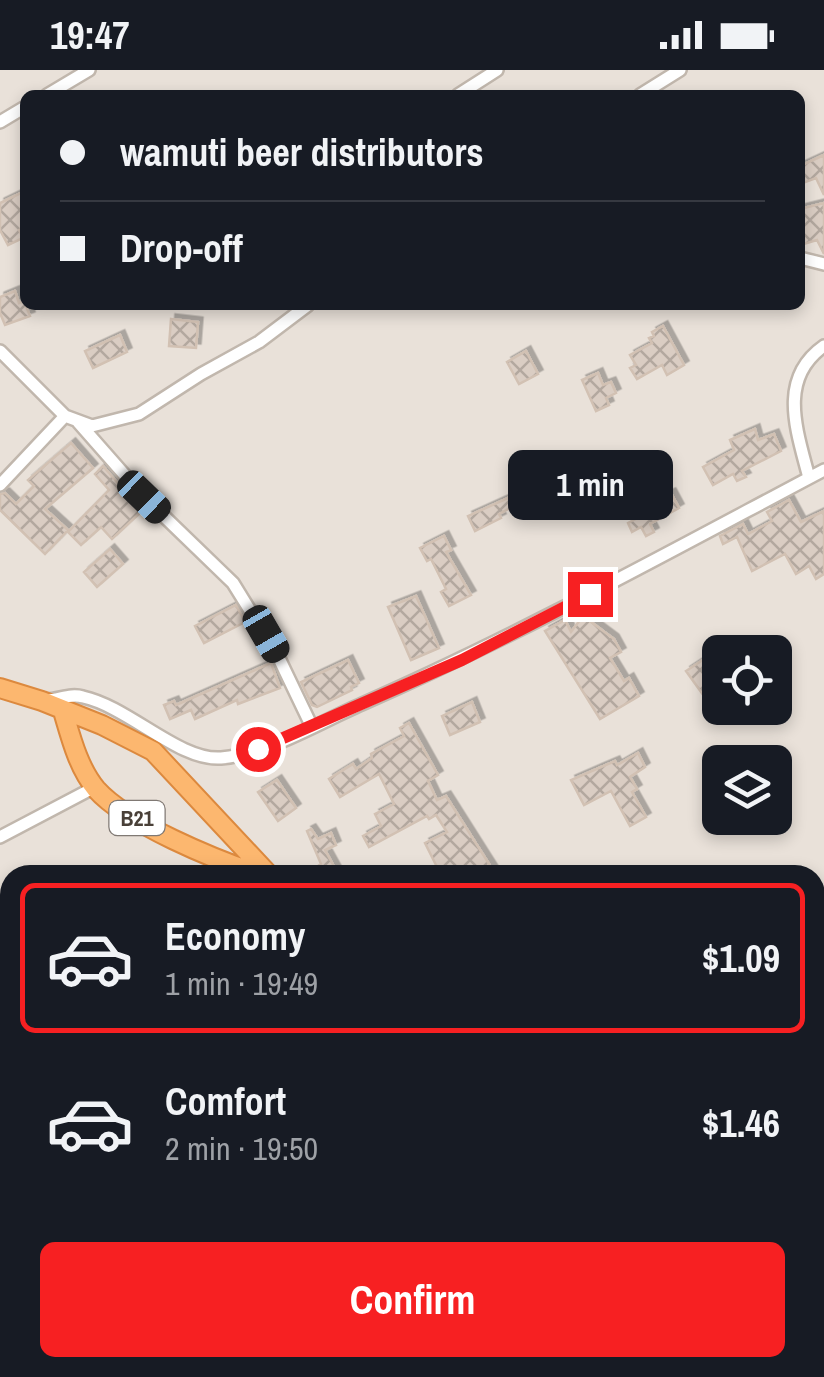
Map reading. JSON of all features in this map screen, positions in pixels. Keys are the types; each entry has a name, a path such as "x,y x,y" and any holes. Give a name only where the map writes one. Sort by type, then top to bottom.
{"highway":[{"name":"B21","path":"0,688 42,700 152,751 260,865"},
{"name":"B21","path":"62,711 81,766 95,787 120,809 232,865"}],"street":[{"path":"55,90 89,70"},
{"path":"466,90 497,70"},
{"path":"648,90 680,70"},
{"path":"0,351 65,416 92,426 140,414 259,342 301,310"},
{"path":"809,478 792,408 793,396 804,364 824,346"},
{"path":"0,485 65,416"},
{"path":"78,422 144,497 233,583 277,654 312,726"},
{"path":"42,700 82,696 120,710 193,754 239,756 462,660 824,470"},
{"path":"0,837 95,787"}],"shaded area":[{"path":"0,70 824,70 824,865 0,865"}],"building":[{"path":"824,155 824,195 816,178 805,182 805,164"},
{"path":"20,193 20,239 8,245 0,230 0,203"},
{"path":"824,203 824,254 817,240 805,244 805,208"},
{"path":"15,291 20,310 28,310 30,316 5,325 0,297"},
{"path":"171,319 198,322 196,348 169,346"},
{"path":"663,326 684,365 667,375 662,365 637,379 630,368 636,365 630,355 652,343 652,332"},
{"path":"120,335 127,352 93,368 85,351"},
{"path":"526,351 538,374 519,384 507,362"},
{"path":"598,373 603,385 611,382 616,393 606,398 609,405 596,411 582,380"},
{"path":"755,429 758,440 774,434 781,451 742,471 746,477 737,481 733,474 713,485 703,467 734,450 730,440"},
{"path":"71,443 93,468 45,509 68,530 45,554 0,510 0,494 5,493 16,504 34,486 28,480"},
{"path":"622,460 636,484 619,494 605,469"},
{"path":"103,466 142,511 112,539 101,527 81,545 68,532 109,490 95,474"},
{"path":"655,484 662,497 671,493 679,508 650,524 654,532 646,536 641,527 632,532 628,523 643,515 634,496"},
{"path":"528,489 532,496 475,531 468,516"},
{"path":"789,500 801,522 824,511 824,574 816,579 809,566 796,574 785,554 752,571 737,537 723,544 720,536 743,524 748,534 772,521 767,512"},
{"path":"444,536 451,550 446,552 471,595 449,606 441,592 446,589 431,559 427,561 420,548"},
{"path":"110,549 123,564 97,587 84,572"},
{"path":"416,596 439,648 411,660 388,607"},
{"path":"236,605 245,622 204,643 195,626"},
{"path":"583,616 614,639 621,652 610,658 639,696 600,719 545,631 565,620 571,632"},
{"path":"348,660 359,683 317,707 312,705 301,682"},
{"path":"702,661 702,693 686,671"},
{"path":"271,663 280,688 238,704 237,700 195,719 191,710 170,719 164,705 174,701 176,705"},
{"path":"472,702 480,722 450,735 442,716"},
{"path":"409,723 438,775 428,781 437,800 446,796 490,865 436,865 425,843 447,832 436,815 369,847 363,836 381,826 375,814 394,804 379,774 340,797 329,779 353,764 356,769 372,758 371,754 404,736 400,728"},
{"path":"638,753 645,767 630,777 637,789 632,792 646,817 630,826 611,791 584,805 571,780 615,761 617,765"},
{"path":"277,780 296,808 278,821 258,792"},
{"path":"311,829 318,839 331,833 336,845 325,850 333,865 320,865 307,831"}],"route":[{"path":"258,749 462,660 590,594"}]}
